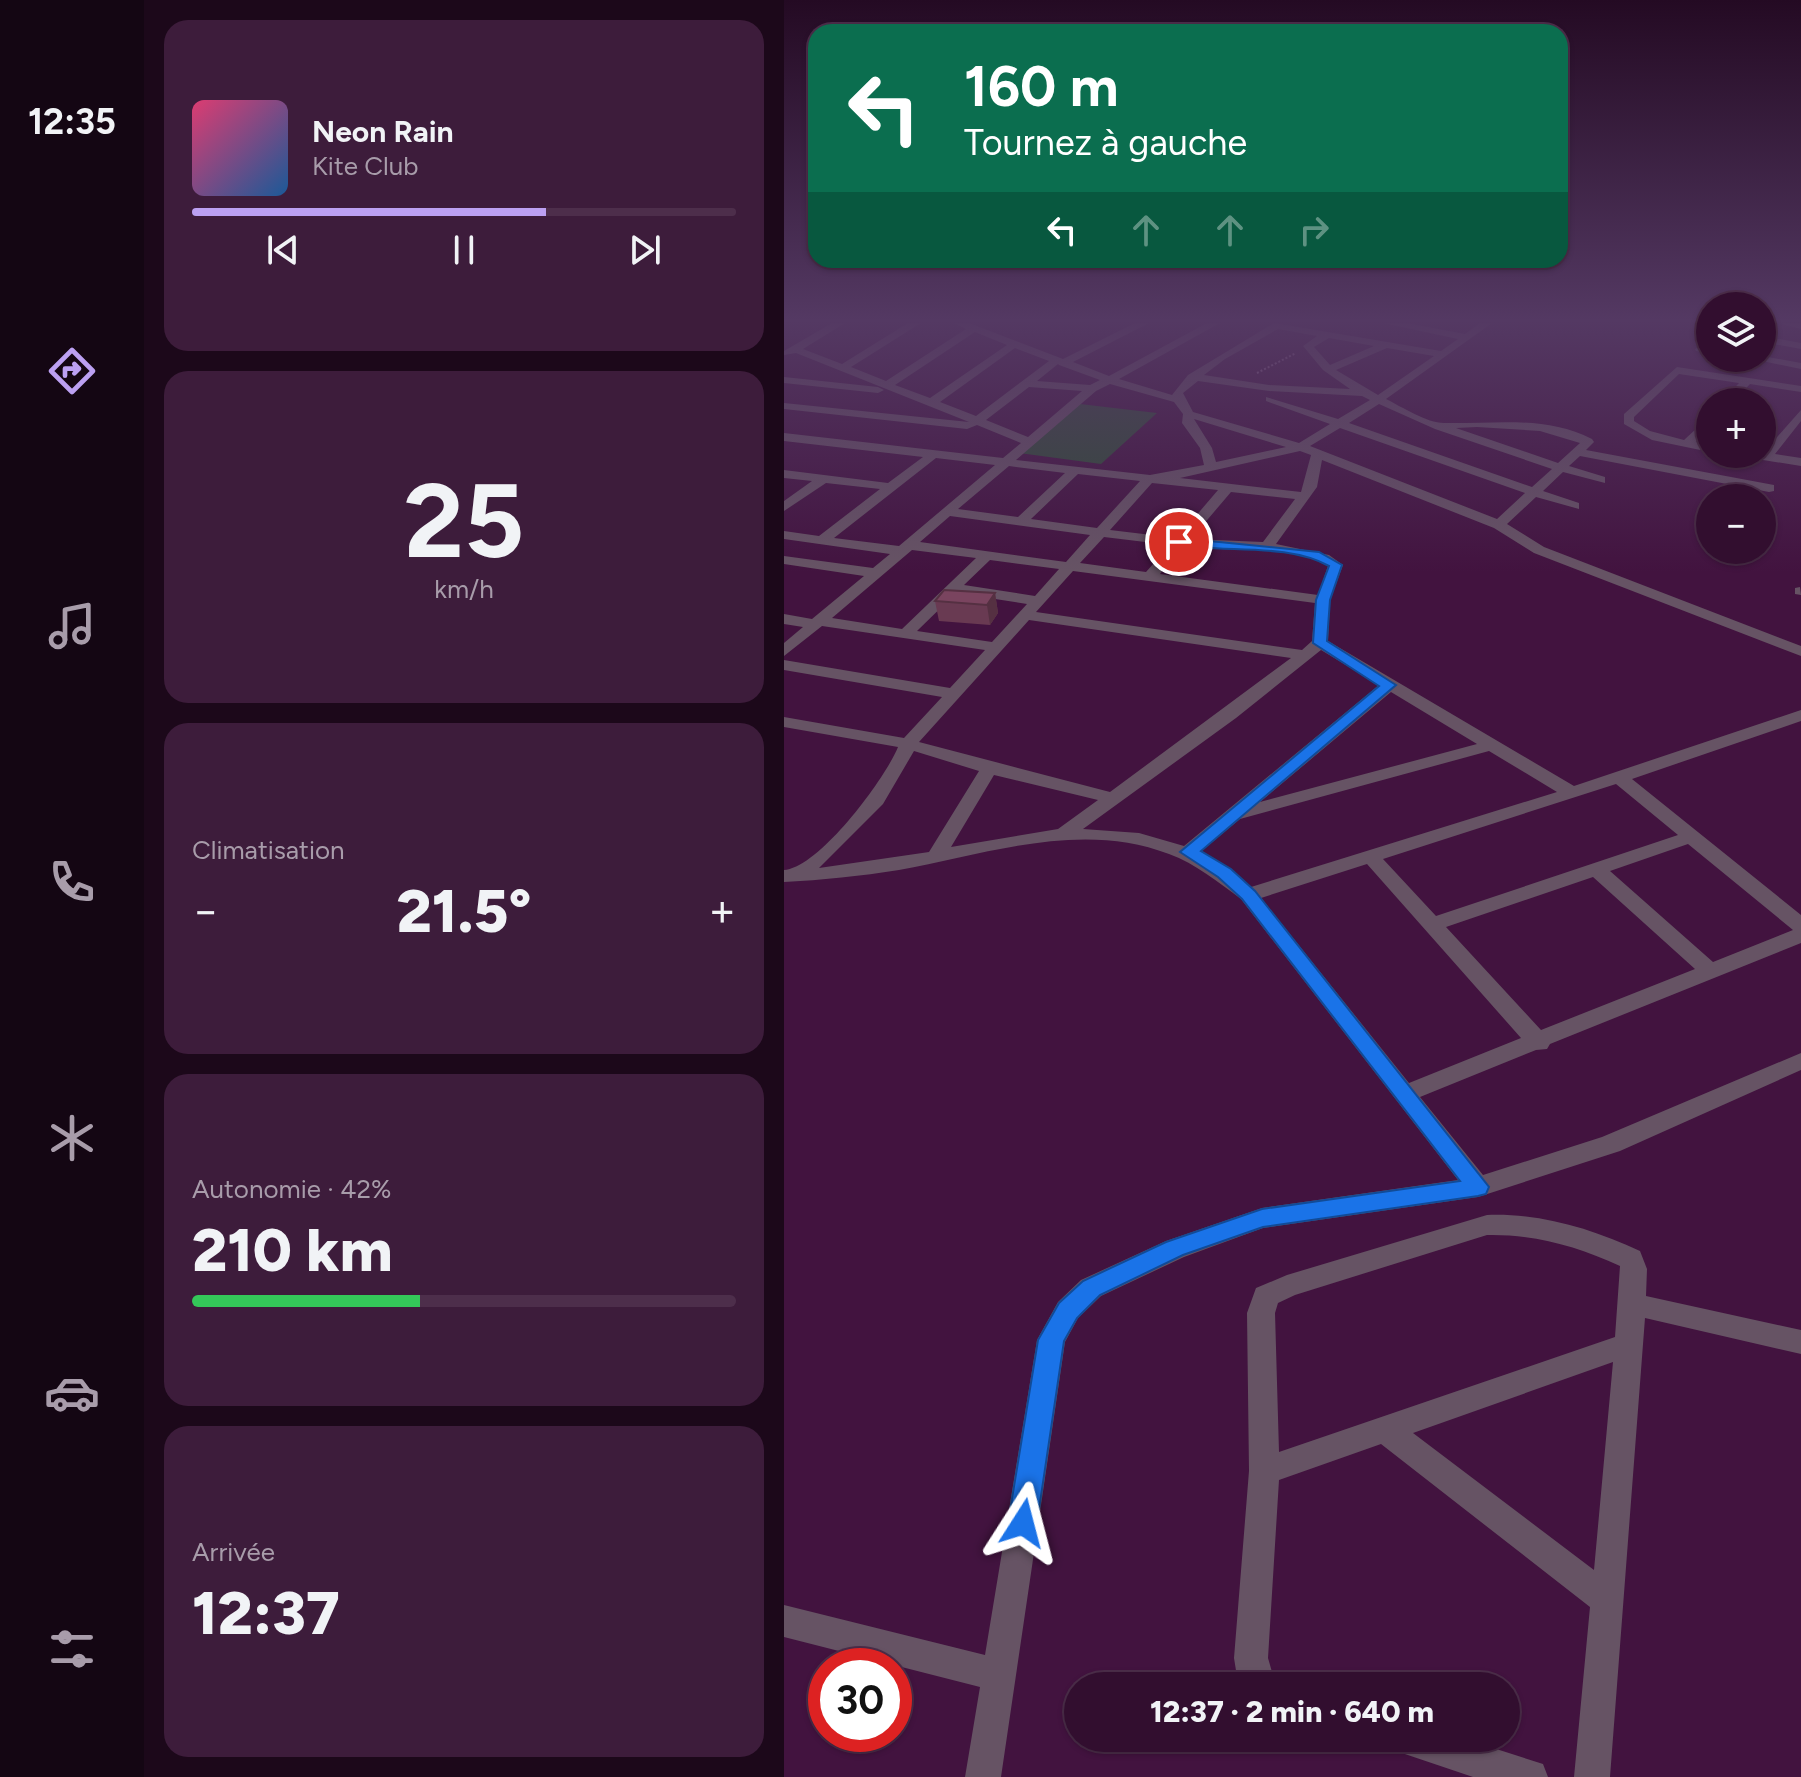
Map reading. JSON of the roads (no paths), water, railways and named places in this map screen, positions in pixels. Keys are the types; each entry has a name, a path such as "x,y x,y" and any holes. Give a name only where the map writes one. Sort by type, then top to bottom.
{"street":[{"path":"784,406 991,428"},
{"path":"813,440 866,406"},
{"path":"938,406 1030,442"},
{"path":"976,422 997,406"},
{"path":"784,651 1072,406"},
{"path":"1183,406 1189,414 1301,447 1317,456 1499,525 1539,550 1801,651"},
{"path":"1289,406 1574,506"},
{"path":"789,880 834,846 889,782 908,744 1149,479 1203,472 1211,467 1301,447 1367,406"},
{"path":"1388,406 1600,480"},
{"path":"1639,406 1628,416 1628,422 1638,430 1696,445"},
{"path":"1776,444 1801,413"},
{"path":"1189,414 1188,423 1206,448 1211,467"},
{"path":"1444,426 1488,422 1587,440 1499,525"},
{"path":"1614,459 1637,445 1682,442 1696,431"},
{"path":"784,437 1301,496"},
{"path":"1577,452 1614,459 1783,472"},
{"path":"822,540 934,454"},
{"path":"1266,548 1314,481 1317,456"},
{"path":"1022,521 1075,470"},
{"path":"784,474 891,487"},
{"path":"784,507 823,479"},
{"path":"1150,577 1227,488"},
{"path":"948,512 1179,542 1319,555 1336,565 1323,600 1313,649 1230,714 1062,835"},
{"path":"784,535 986,556 1323,600"},
{"path":"905,634 986,556"},
{"path":"784,560 875,573"},
{"path":"953,588 1039,601"},
{"path":"1026,615 1313,649 1389,685 1572,793"},
{"path":"784,619 996,647"},
{"path":"784,665 954,694"},
{"path":"1189,852 1389,685"},
{"path":"1248,895 1572,793 1801,715"},
{"path":"784,722 908,744 1111,798"},
{"path":"1233,815 1491,745"},
{"path":"936,856 989,768"},
{"path":"1619,777 1801,926"},
{"path":"789,880 936,856 995,842 1062,835 1141,839 1189,852 1225,873 1248,895 1478,1187"},
{"path":"1432,925 1598,871 1692,836"},
{"path":"1370,856 1539,1043"},
{"path":"1598,871 1711,972"},
{"path":"1406,1093 1539,1043 1801,935"},
{"path":"983,1777 1051,1340 1068,1310 1081,1296 1175,1249 1262,1218 1478,1187 1611,1144 1801,1061"},
{"path":"1253,1672 1251,1658 1264,1471 1261,1313 1266,1296 1287,1286 1487,1225 1511,1223 1610,1248 1631,1259 1634,1269 1592,1777"},
{"path":"1632,1304 1801,1342"},
{"path":"1264,1471 1628,1345"},
{"path":"1386,1430 1607,1600"},
{"path":"784,1621 999,1675"},
{"path":"1450,1752 1530,1777"}]}
